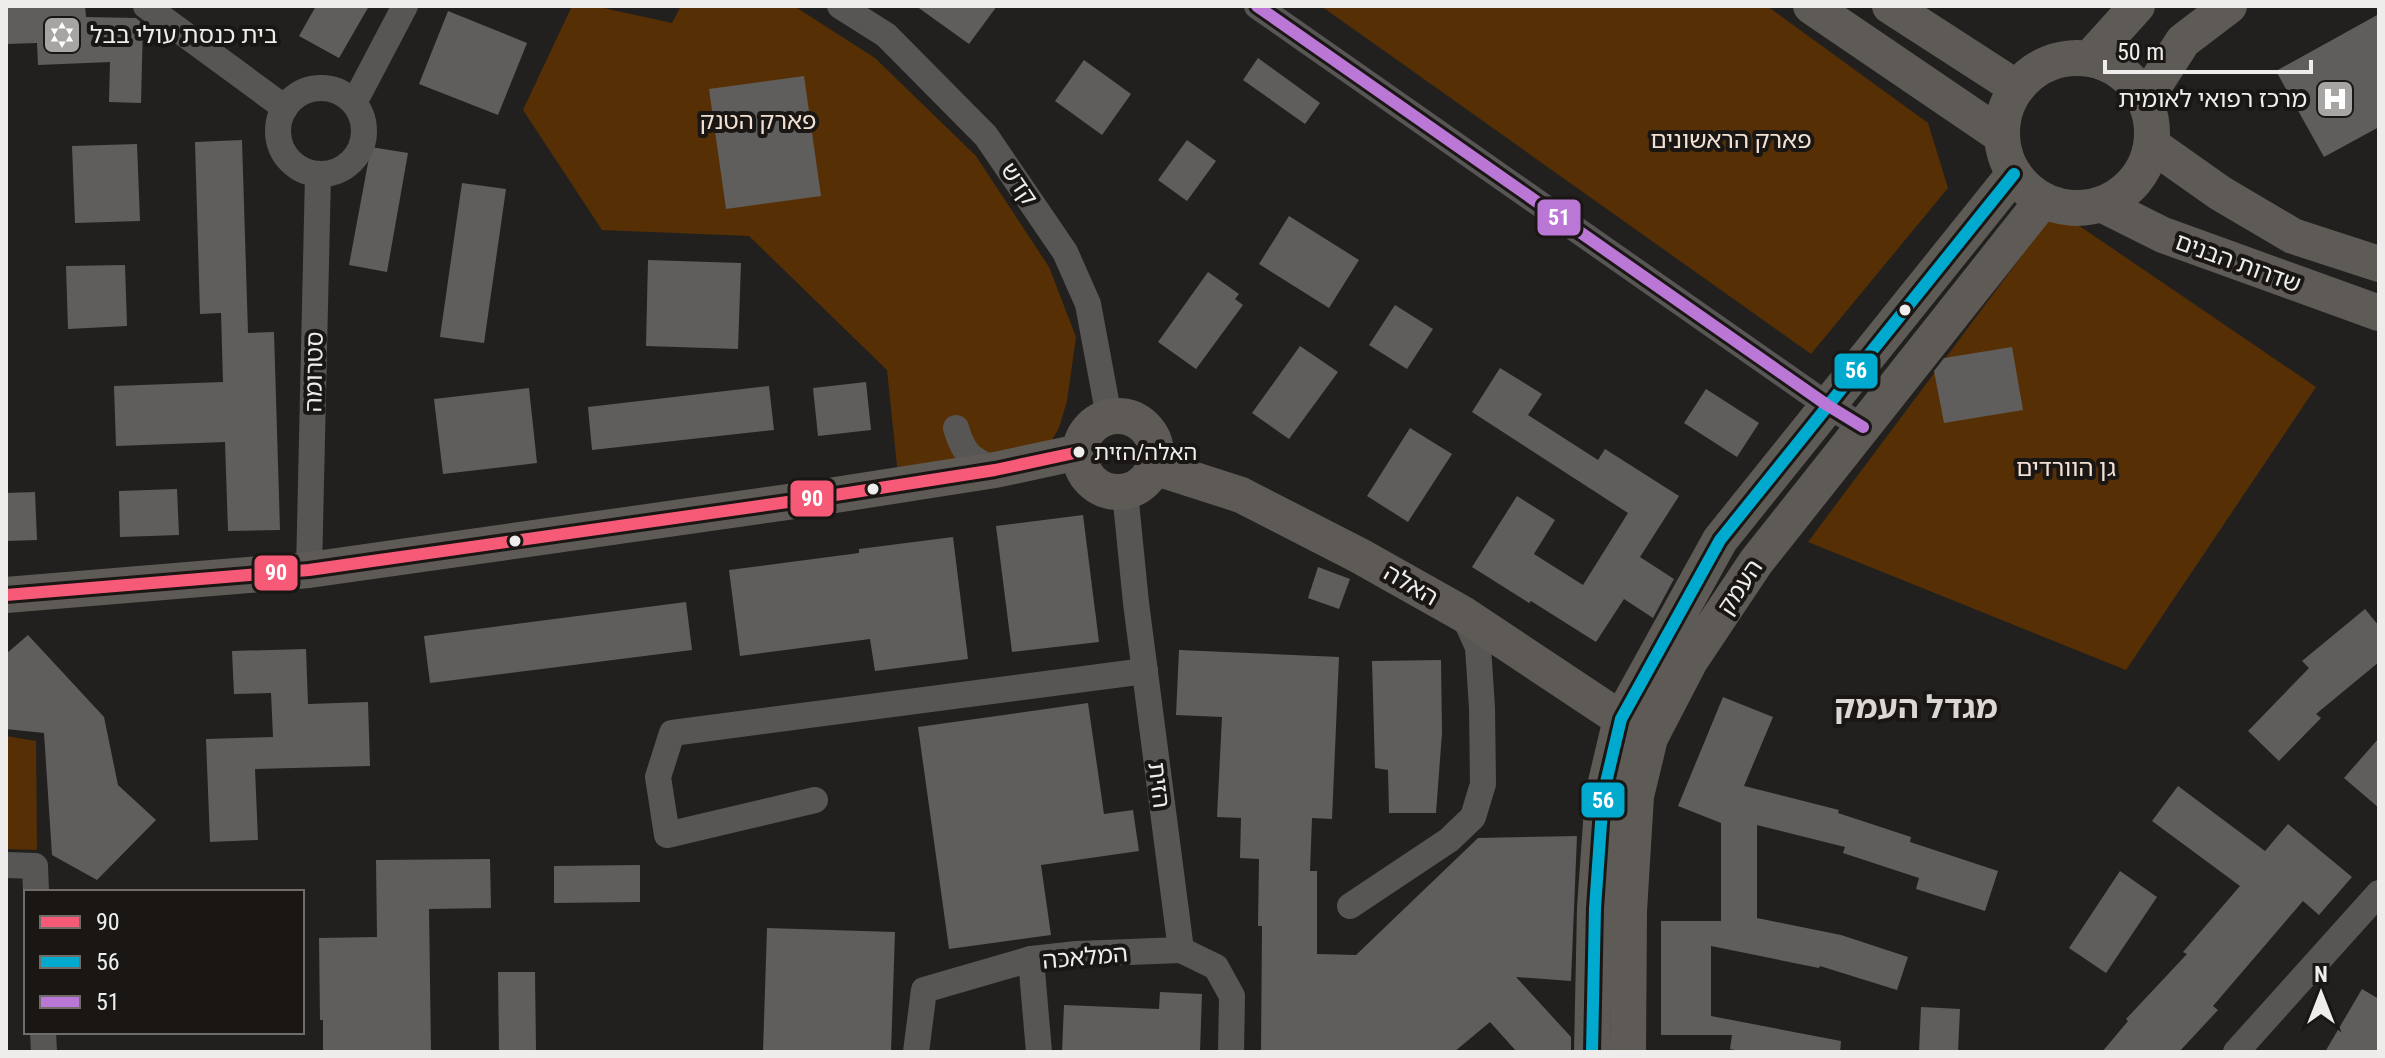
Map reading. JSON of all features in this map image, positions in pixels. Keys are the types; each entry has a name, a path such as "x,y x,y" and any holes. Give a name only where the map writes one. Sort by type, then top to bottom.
{"main road":[{"path":"1811,6 2002,136"},
{"path":"1890,6 2017,88"},
{"path":"2090,58 2137,6"},
{"path":"2145,100 2183,41 2229,6"},
{"path":"2090,58 2112,66 2131,80 2145,100 2152,122 2152,145 2142,171 2125,191 2101,204 2081,208 2062,207 2043,200 2014,174 2005,156 2002,136 2005,110 2017,88 2037,69 2062,59 2090,58"},
{"name":"שדרות הבנים","path":"2152,145 2220,193 2293,236 2379,264"},
{"name":"העמק","path":"1592,1052 1595,908 1603,795 1720,540 2014,174"},
{"name":"העמק","path":"1628,1052 1629,911 1636,796 1635,729 1690,661 1756,562 2043,200"},
{"name":"שדרות הבנים","path":"2101,204 2163,235 2379,313"},
{"path":"1109,417 1132,419 1150,433 1155,444 1154,467 1143,483 1125,492 1102,490 1092,483 1080,464 1082,440 1089,429 1109,417"},
{"path":"6,595 309,570 800,501 995,470 1079,452"},
{"name":"האלה","path":"1154,467 1241,495 1360,556 1463,614 1635,729"}],"street":[{"path":"146,6 285,108"},
{"path":"354,103 405,6"},
{"name":"קדש","path":"840,6 886,35 986,136 1065,252 1088,304 1109,417"},
{"path":"1257,6 1827,405 1863,427"},
{"path":"331,89 354,103 361,115 363,144 346,167 333,173 304,171 283,151 278,136 279,121 293,98 305,91 331,89"},
{"name":"סטרומה","path":"309,570 318,174"},
{"path":"956,428 971,458 995,470"},
{"name":"הזית","path":"1125,492 1181,950"},
{"path":"1350,906 1449,840 1473,817 1483,784 1482,708 1478,647 1463,614"},
{"path":"815,800 667,835 658,777 672,733 1145,671"},
{"path":"6,865 35,866 36,890"},
{"path":"2236,1052 2379,893"},
{"path":"1181,950 1216,967 1232,996 1231,1052"},
{"name":"המלאכה","path":"1039,1052 1031,959 1181,950"},
{"path":"916,1052 924,990 1031,959"}],"green space":[{"name":"פארק הטנק","path":"572,6 594,6 672,23 681,6 794,6 875,58 976,156 1049,267 1076,337 1067,401 1059,428 1046,450 898,475 887,370 749,236 602,230 523,110"},
{"name":"פארק הראשונים","path":"1321,6 1767,6 1928,123 1948,188 1811,354"},
{"name":"גן הוורדים","path":"2056,210 2316,387 2126,670 1808,542"},
{"path":"6,736 36,741 37,850 6,849"}],"building":[{"path":"6,6 85,6 86,17 136,18 143,24 141,103 109,102 110,62 38,65 37,43 6,44"},
{"path":"316,6 369,6 339,58 299,36"},
{"path":"916,6 997,6 969,44"},
{"path":"448,11 527,43 498,115 419,84"},
{"name":"מרכז רפואי לאומית","path":"2379,14 2379,127 2324,157 2276,71"},
{"path":"1258,58 1320,103 1305,124 1243,80"},
{"path":"1084,60 1131,94 1102,135 1055,101"},
{"path":"804,76 821,196 726,209 709,89"},
{"path":"242,140 248,333 274,332 280,530 228,531 225,442 116,446 114,386 223,382 221,313 200,314 195,142"},
{"path":"1187,140 1216,161 1187,201 1158,180"},
{"path":"137,144 140,221 75,223 72,146"},
{"path":"371,147 408,153 387,272 349,265"},
{"path":"462,183 506,189 484,343 440,337"},
{"path":"1289,216 1359,260 1329,308 1259,264"},
{"path":"648,260 741,263 738,349 646,346"},
{"path":"125,265 127,326 68,329 66,266"},
{"path":"1208,272 1239,294 1235,299 1243,305 1196,369 1158,342"},
{"path":"1395,305 1433,329 1407,369 1369,345"},
{"path":"1300,346 1338,372 1289,439 1252,413"},
{"path":"2012,347 2023,410 1944,423 1934,371 1944,358"},
{"path":"1500,368 1542,394 1528,415 1598,460 1605,449 1679,496 1640,557 1674,579 1653,618 1624,599 1596,642 1472,567 1517,496 1555,520 1534,554 1583,585 1628,513 1472,412"},
{"path":"866,382 871,430 818,436 813,388"},
{"path":"769,386 774,430 592,450 588,407"},
{"path":"529,388 537,463 443,474 434,399"},
{"path":"1706,389 1759,423 1737,457 1684,423"},
{"path":"1410,428 1452,454 1408,522 1367,496"},
{"path":"177,489 179,535 120,537 119,491"},
{"path":"35,492 37,540 6,541 6,493"},
{"path":"1083,515 1099,642 1012,652 996,526"},
{"path":"953,537 968,659 875,671 870,639 740,656 729,570"},
{"path":"1318,567 1350,579 1339,609 1308,598"},
{"path":"686,602 692,650 430,683 424,636"},
{"path":"2365,609 2379,626 2379,662 2316,714 2321,718 2279,761 2248,731 2309,668 2302,661"},
{"path":"28,635 104,717 118,785 156,820 97,880 52,855 44,733 6,729 6,654"},
{"path":"306,649 308,704 368,702 370,766 255,769 258,840 210,842 206,739 273,737 271,693 234,694 232,651"},
{"path":"1179,650 1339,657 1332,819 1312,818 1310,871 1317,871 1317,954 1356,955 1478,838 1577,836 1571,981 1516,977 1571,1037 1571,1052 1517,1052 1490,1022 1454,1052 1261,1052 1259,859 1240,858 1241,818 1217,817 1222,717 1176,715"},
{"path":"1441,660 1442,733 1436,813 1389,813 1388,770 1375,768 1372,661"},
{"path":"1723,697 1773,717 1744,786 1839,810 1838,813 1911,837 1910,842 1998,871 1985,911 1916,889 1919,878 1843,853 1845,847 1757,825 1757,918 1841,935 1908,957 1897,990 1820,966 1711,946 1711,1016 1841,1041 1840,1052 1745,1052 1730,1049 1732,1035 1661,1035 1661,921 1721,921 1721,823 1678,806"},
{"path":"1088,703 1104,814 1133,810 1139,851 1041,865 1051,935 949,949 918,727"},
{"path":"2379,738 2379,808 2344,778"},
{"path":"2178,786 2265,851 2288,824 2352,877 2319,915 2303,901 2213,1006 2218,1010 2179,1052 2102,1052 2128,1021 2126,1019 2187,954 2183,952 2240,886 2152,821"},
{"path":"490,859 491,908 429,909 431,1052 323,1052 319,938 377,937 376,860"},
{"path":"640,865 640,902 554,903 554,866"},
{"path":"2120,871 2157,897 2106,973 2069,948"},
{"path":"767,928 895,932 891,1052 763,1052"},
{"path":"498,972 535,972 536,1052 499,1052"},
{"path":"2362,989 2379,999 2379,1052 2325,1052"},
{"path":"1160,992 1202,994 1200,1052 1062,1052 1064,1005 1159,1009"},
{"path":"1921,1007 1960,1009 1958,1052 1919,1052"}],"transit line":[{"name":"51","path":"1257,6 1827,405 1863,427"},
{"name":"56","path":"1592,1052 1595,908 1603,795 1621,719 1720,540 2014,174"},
{"name":"90","path":"6,595 309,570 816,498 995,470 1079,452"}],"place":[{"name":"בית כנסת עולי בבל","path":"62,35"},
{"name":"מרכז רפואי לאומית","path":"2335,99"},
{"name":"האלה/הזית","path":"1079,452"}],"district":[{"name":"מגדל העמק","path":"1916,707"}]}
